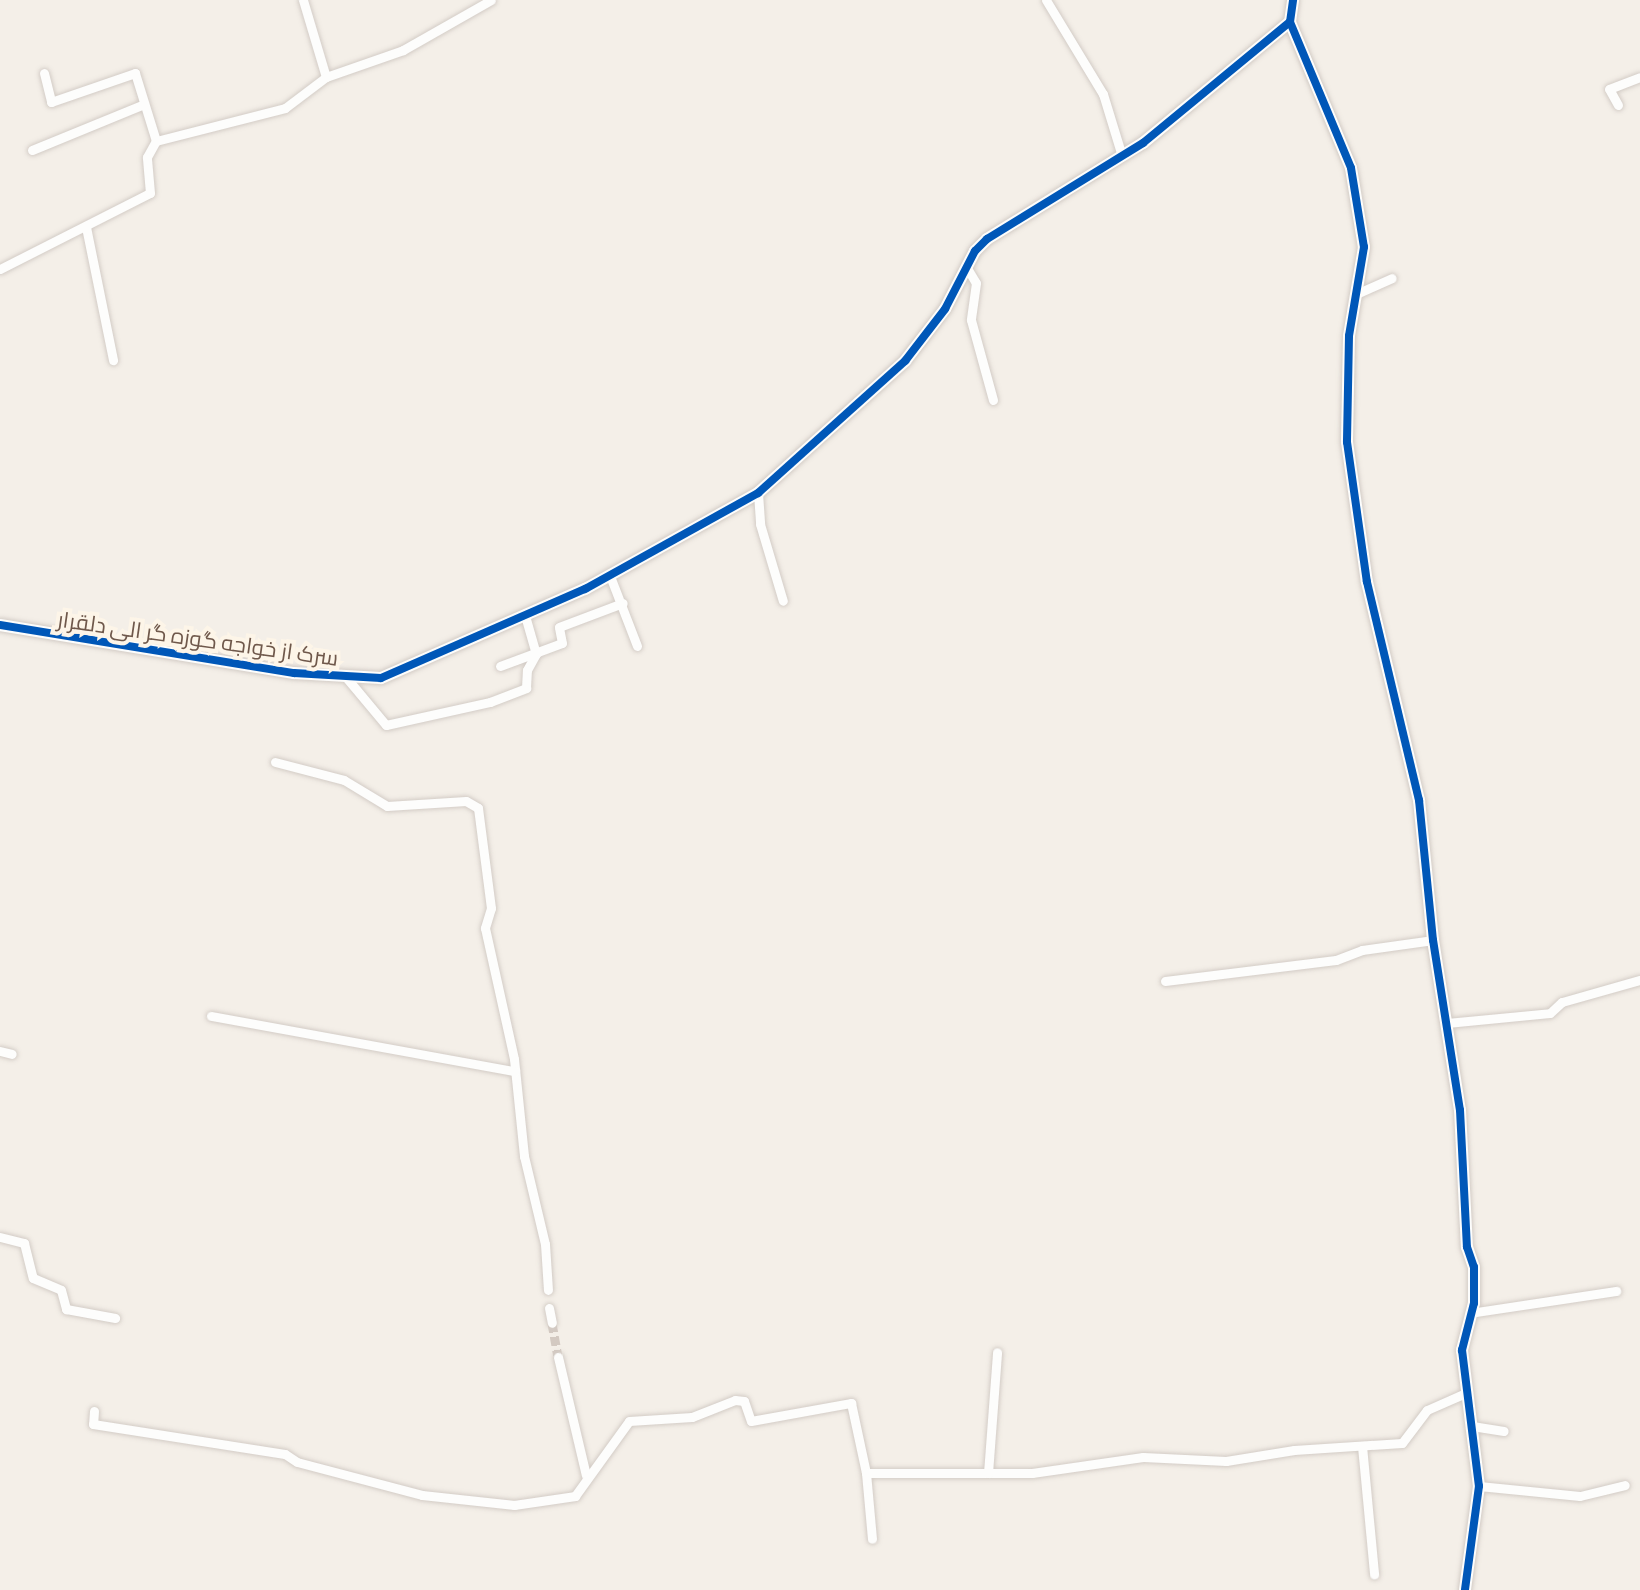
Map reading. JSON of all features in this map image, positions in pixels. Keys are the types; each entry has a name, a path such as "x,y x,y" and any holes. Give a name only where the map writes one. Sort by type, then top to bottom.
{"street":[{"path":"303,0 326,77"},
{"path":"0,269 150,193 147,157 156,141 285,108 326,77 403,50 491,0"},
{"path":"1046,0 1103,94 1122,156"},
{"path":"1293,0 1290,22 1351,168 1364,247 1349,336 1347,442 1367,582 1419,800 1433,940 1460,1110 1463,1220 1474,1267 1470,1313 1462,1339 1479,1486 1465,1590"},
{"name":"سرک از خواجه گوزه گر الی دلقرار","path":"0,625 96,644 381,678 525,616 610,576 758,493 905,361 945,309 987,239 1122,156 1290,22"},
{"path":"44,73 51,102 135,73 156,141"},
{"path":"1618,105 1609,89 1640,77"},
{"path":"32,150 144,104"},
{"path":"86,227 113,360"},
{"path":"967,268 976,283 971,320 993,400"},
{"path":"1356,294 1392,278"},
{"path":"758,493 760,524 783,601"},
{"path":"610,576 623,603 637,646"},
{"path":"500,666 562,643 559,627 623,603"},
{"path":"345,676 386,725 440,715 526,688 527,670 536,654 525,616"},
{"path":"275,762 344,780 387,806 466,801 478,808 491,908 485,928 515,1071 524,1156 545,1244 548,1290"},
{"path":"1165,981 1336,960 1362,950 1433,940"},
{"path":"1447,1023 1550,1013 1562,1002 1640,980"},
{"path":"211,1016 515,1071"},
{"path":"0,1051 12,1054"},
{"path":"0,1237 24,1243 33,1278 61,1290 66,1309 115,1318"},
{"path":"1470,1313 1616,1291"},
{"path":"549,1308 552,1323"},
{"path":"988,1473 997,1352"},
{"path":"558,1357 586,1475"},
{"path":"866,1473 988,1473 1094,1468 1143,1457 1226,1461 1402,1443 1427,1410 1468,1392"},
{"path":"94,1411 93,1424 285,1454 297,1462 422,1495 514,1505 575,1496 586,1475 629,1421 692,1417 735,1400 744,1401 751,1421 851,1403 866,1473 872,1539"},
{"path":"1472,1426 1504,1431"},
{"path":"1362,1446 1374,1574"},
{"path":"1479,1486 1580,1496 1625,1485"}],"tunnel":[{"path":"552,1323 558,1357"}],"cycle path":[{"path":"0,625 294,673 381,678 585,589 758,493 905,361 945,309 975,251 987,239 1143,143 1290,22 1293,0"},
{"path":"1290,22 1351,168 1364,247 1349,336 1347,442 1367,582 1419,800 1433,940 1460,1110 1467,1247 1474,1267 1474,1303 1462,1350 1479,1486 1465,1590"}]}
